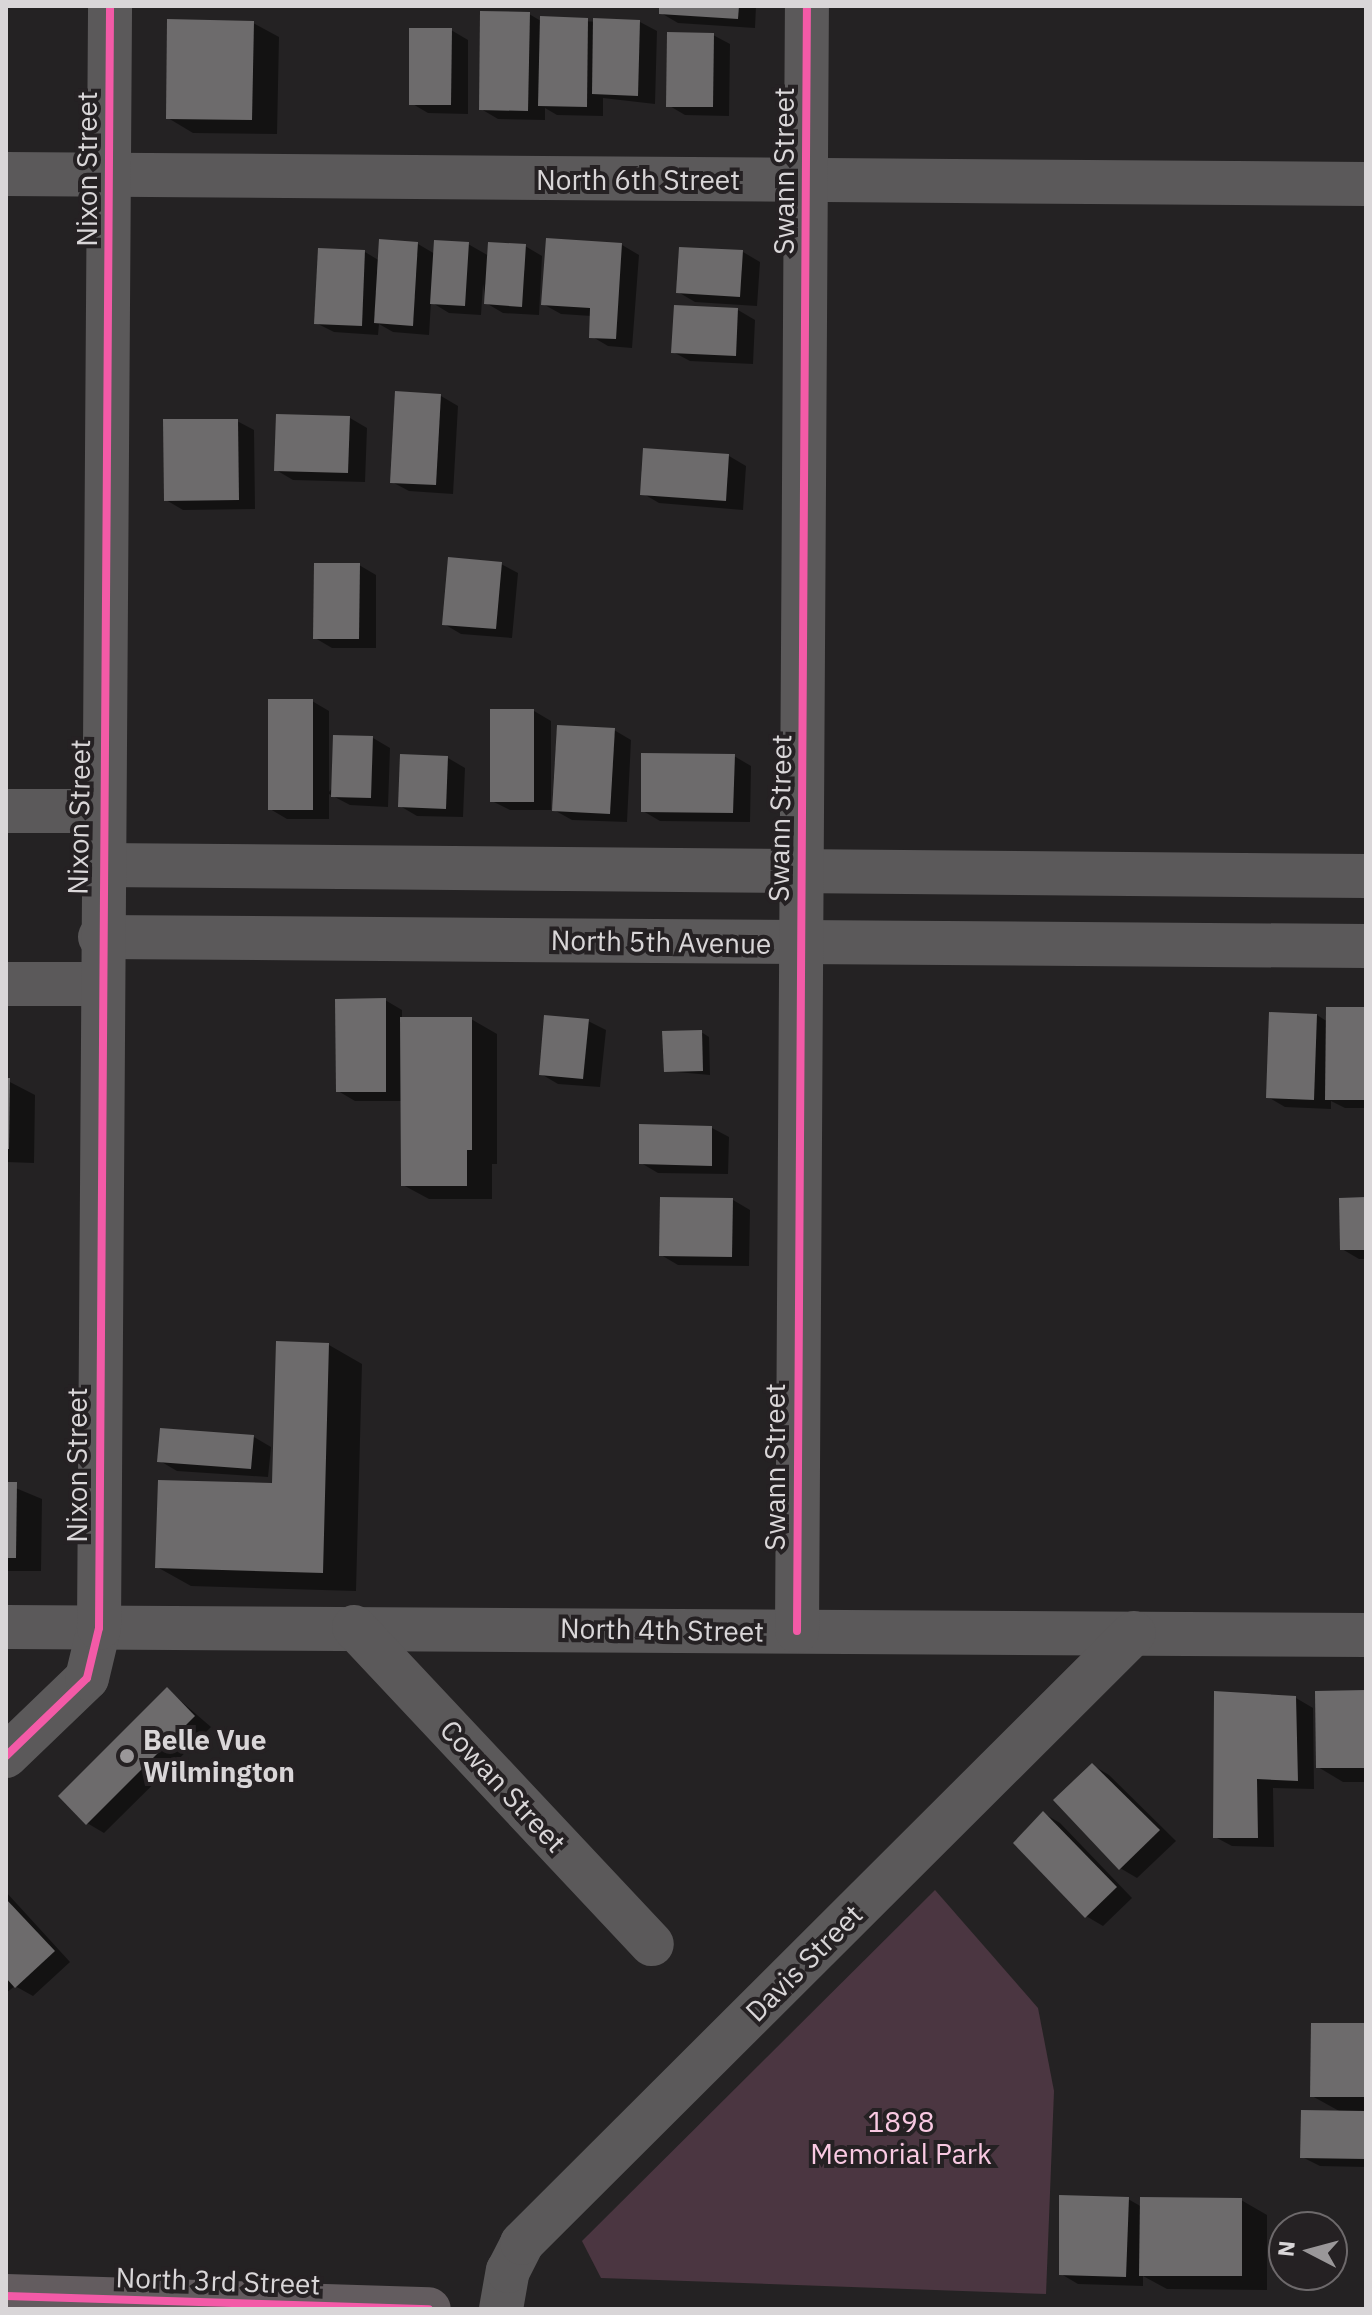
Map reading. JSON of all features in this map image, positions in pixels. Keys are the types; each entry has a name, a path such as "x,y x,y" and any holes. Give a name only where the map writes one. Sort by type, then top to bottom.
{"main road":[{"name":"North 3rd Street","path":"6,2296 429,2309"}],"street":[{"name":"Nixon Street","path":"6,1756 87,1678 99,1628 100,937 110,6"},
{"name":"Swann Street","path":"797,1631 807,6"},
{"name":"North 6th Street","path":"6,174 1366,184"},
{"path":"6,811 101,811"},
{"path":"101,865 1366,876"},
{"name":"North 5th Avenue","path":"100,937 1366,946"},
{"path":"6,984 101,984"},
{"name":"North 4th Street","path":"6,1627 1366,1635"},
{"name":"Cowan Street","path":"354,1627 652,1944"},
{"name":"Davis Street","path":"501,2309 508,2271 522,2243 1134,1633"}],"green space":[{"name":"1898 Memorial Park","path":"935,1890 1038,2008 1054,2091 1046,2294 601,2278 582,2241"}],"building":[{"path":"659,6 739,6 738,19 659,14"},
{"path":"480,11 530,12 528,111 479,110"},
{"path":"540,16 588,18 587,107 538,106"},
{"path":"593,18 640,20 638,96 592,94"},
{"path":"167,19 254,21 252,120 166,119"},
{"path":"409,28 452,28 451,105 409,105"},
{"path":"667,32 714,33 713,107 666,107"},
{"path":"546,238 622,243 616,339 589,338 590,308 541,305"},
{"path":"379,239 418,242 413,326 374,323"},
{"path":"434,240 469,242 465,306 430,304"},
{"path":"488,242 526,244 522,307 484,304"},
{"path":"679,247 743,250 740,297 676,293"},
{"path":"318,248 365,250 362,326 314,324"},
{"path":"674,305 738,308 736,356 671,353"},
{"path":"395,391 441,394 436,485 390,483"},
{"path":"276,414 350,416 348,473 274,471"},
{"path":"163,419 238,419 239,500 164,501"},
{"path":"643,448 729,454 726,501 640,495"},
{"path":"448,557 502,562 496,629 442,625"},
{"path":"314,563 360,563 359,639 313,639"},
{"path":"268,699 313,699 313,810 268,810"},
{"path":"490,709 534,709 534,802 490,802"},
{"path":"557,725 615,728 610,814 552,811"},
{"path":"333,735 373,736 371,798 331,797"},
{"path":"641,753 735,754 733,813 641,812"},
{"path":"400,754 448,756 446,809 398,807"},
{"path":"386,998 386,1092 336,1092 335,999"},
{"path":"1326,1007 1366,1007 1366,1100 1325,1100"},
{"path":"1269,1012 1317,1014 1314,1100 1266,1098"},
{"path":"544,1015 589,1019 583,1079 539,1075"},
{"path":"400,1017 472,1017 472,1150 467,1150 467,1186 401,1186"},
{"path":"702,1030 703,1071 664,1072 662,1031"},
{"path":"6,1078 10,1078 9,1149 6,1149"},
{"path":"639,1124 712,1126 712,1166 639,1164"},
{"path":"660,1197 733,1198 732,1257 659,1256"},
{"path":"1366,1197 1366,1250 1340,1250 1339,1198"},
{"path":"276,1341 329,1343 323,1573 155,1568 158,1480 272,1483"},
{"path":"160,1428 254,1435 251,1469 157,1462"},
{"path":"6,1482 17,1482 16,1558 6,1558"},
{"name":"Belle Vue Wilmington","path":"167,1687 195,1716 86,1825 58,1796"},
{"path":"1366,1690 1366,1768 1316,1768 1315,1691"},
{"path":"1214,1691 1296,1696 1298,1781 1257,1779 1258,1838 1213,1838"},
{"path":"1092,1763 1160,1830 1119,1870 1053,1800"},
{"path":"1043,1811 1117,1887 1085,1918 1013,1843"},
{"path":"6,1899 55,1951 15,1988 6,1978"},
{"path":"1311,2023 1366,2023 1366,2097 1310,2097"},
{"path":"1301,2110 1366,2111 1366,2159 1300,2158"},
{"path":"1059,2195 1129,2197 1126,2277 1059,2275"},
{"path":"1140,2197 1242,2198 1242,2276 1139,2276"}],"cycle path":[{"path":"6,1756 87,1678 99,1628 110,6"},
{"path":"797,1631 807,6"},
{"path":"6,2296 429,2309"}],"place":[{"name":"Belle Vue Wilmington","path":"127,1756"}]}
